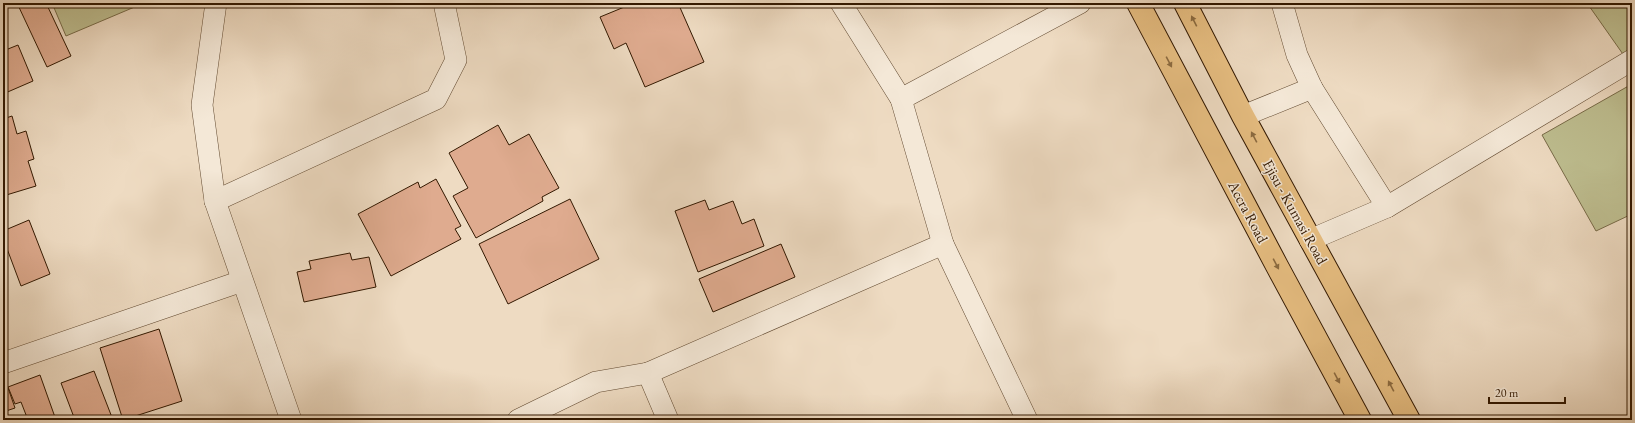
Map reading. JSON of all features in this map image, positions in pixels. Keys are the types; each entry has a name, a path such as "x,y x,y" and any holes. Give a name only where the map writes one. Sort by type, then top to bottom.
{"highway":[{"name":"Accra Road","path":"1138,3 1360,420"},
{"name":"Ejisu - Kumasi Road","path":"1185,3 1243,116 1409,420"}],"street":[{"path":"216,3 202,105 215,201 291,420"},
{"path":"215,201 436,99 456,60 444,3"},
{"path":"841,3 901,99 943,244 1027,420"},
{"path":"901,99 1080,3"},
{"path":"1282,3 1297,55 1312,88 1387,207"},
{"path":"1310,240 1387,207 1632,60"},
{"path":"1243,116 1312,88"},
{"path":"518,420 596,382 648,374 943,244"},
{"path":"3,364 242,282"},
{"path":"648,374 668,420"}],"green space":[{"path":"52,3 144,3 66,36"},
{"path":"1587,3 1632,3 1632,67"},
{"path":"1632,84 1632,214 1596,231 1542,135"}],"building":[{"path":"17,3 46,3 71,56 47,67"},
{"path":"634,3 678,3 704,62 645,87 626,43 614,49 600,17"},
{"path":"18,45 33,81 3,94 3,51"},
{"path":"12,116 17,134 26,131 34,159 28,161 36,186 3,196 3,119"},
{"path":"498,125 509,145 529,134 559,188 542,197 543,201 476,238 453,196 468,188 449,153"},
{"path":"436,179 461,226 455,229 461,239 391,276 358,214 418,182 420,188"},
{"path":"570,199 599,259 508,304 479,244"},
{"path":"705,200 709,210 733,201 742,224 754,219 764,246 698,272 675,211"},
{"path":"29,220 50,274 21,286 3,238 3,231"},
{"path":"781,244 795,277 713,312 699,279"},
{"path":"350,253 352,260 369,257 376,287 304,302 297,272 311,269 309,261"},
{"path":"159,329 182,401 123,420 100,348"},
{"path":"94,371 113,420 75,420 61,383"},
{"path":"40,375 56,420 28,420 21,402 15,404 8,387"},
{"path":"7,385 15,408 3,412 3,386"}]}
